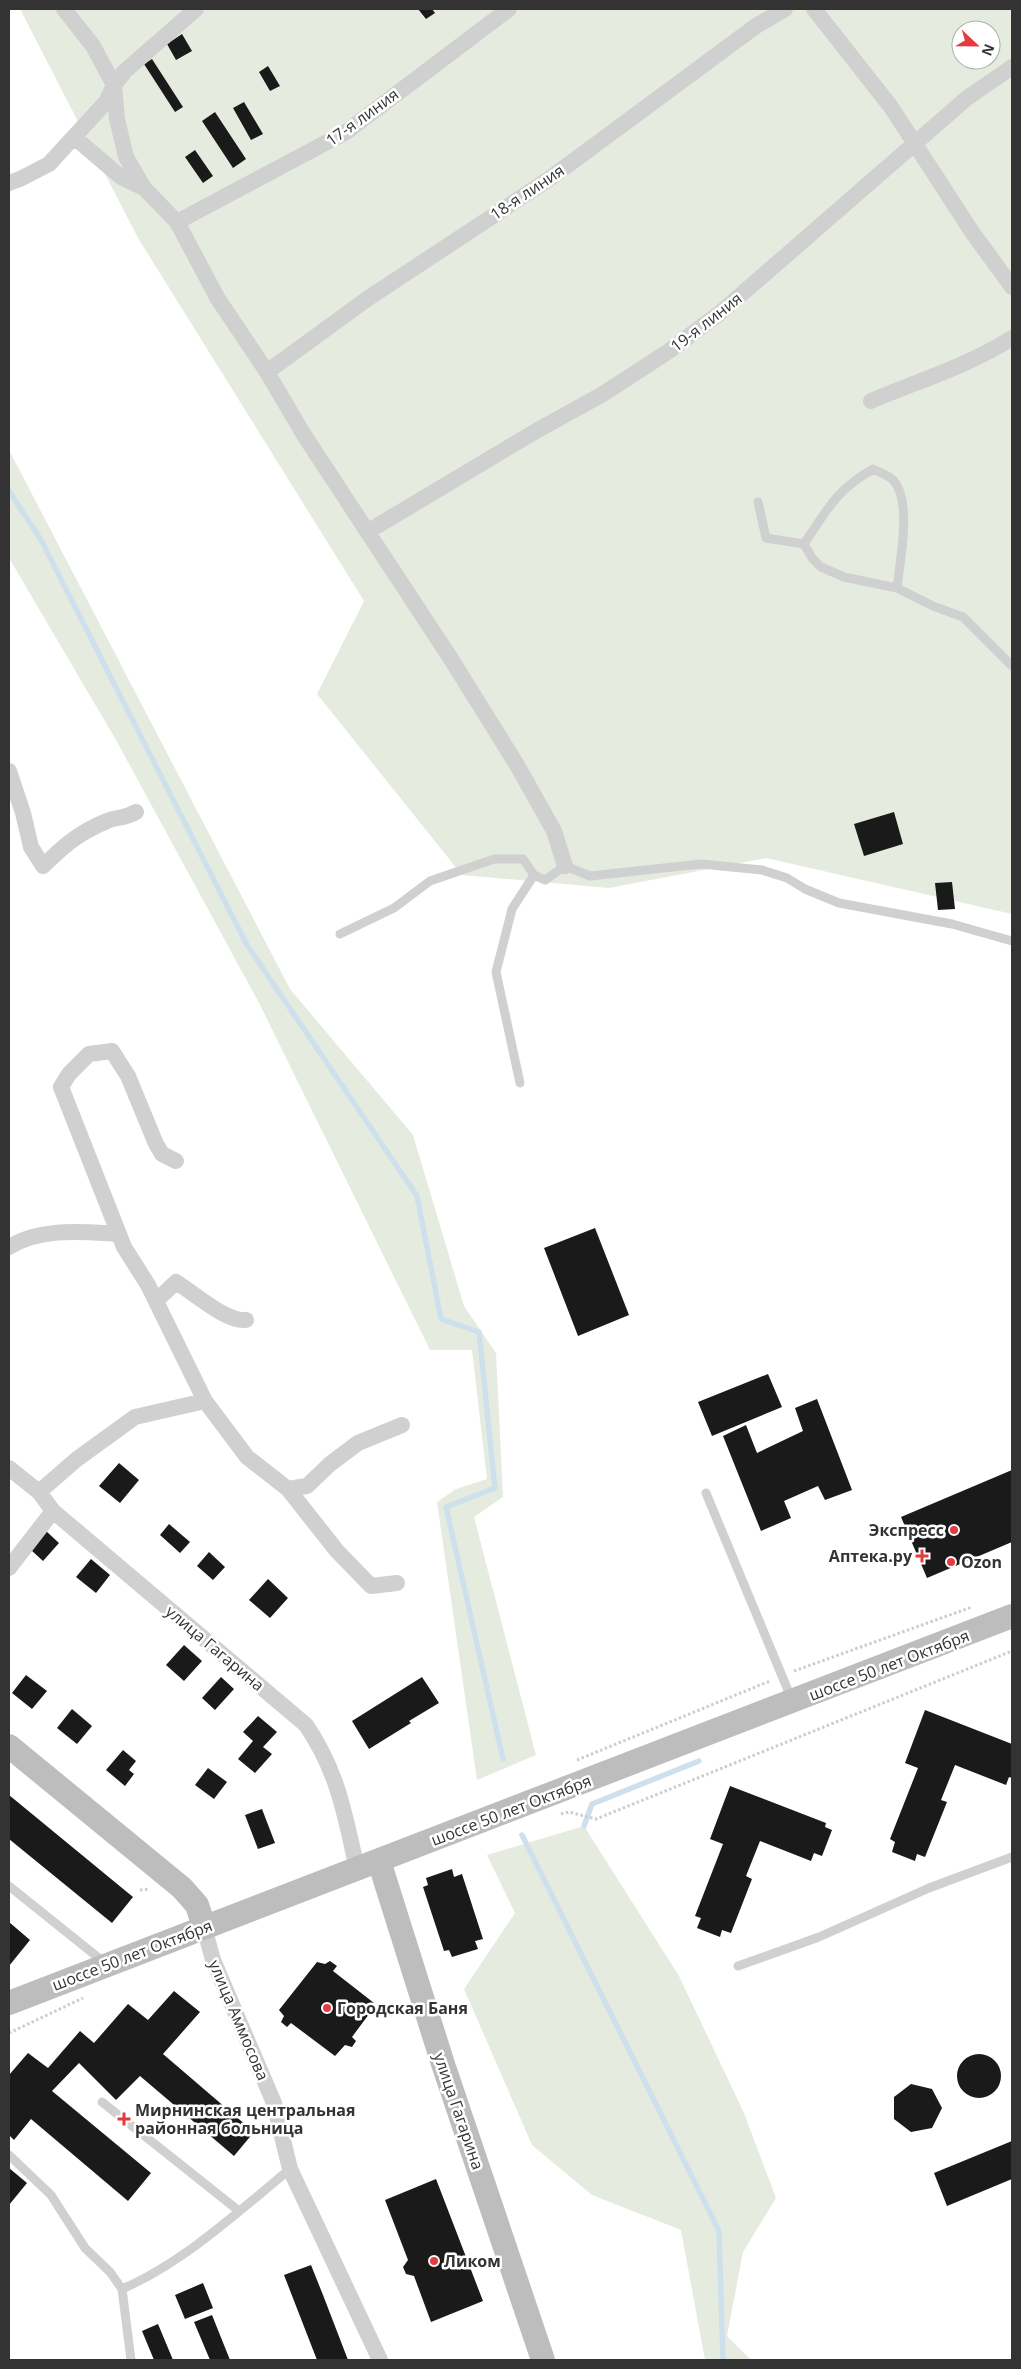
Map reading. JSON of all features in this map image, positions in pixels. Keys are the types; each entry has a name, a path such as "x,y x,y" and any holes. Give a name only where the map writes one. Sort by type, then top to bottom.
{"street":[{"path":"64,9 93,46 114,85 117,119 126,157 144,188 177,222 218,299 267,372 304,435 451,659 517,765 554,832 564,866"},
{"path":"9,182 20,180 49,164 106,102 114,85 125,71 196,9"},
{"name":"17-я линия","path":"177,222 346,132 509,9"},
{"name":"18-я линия","path":"267,372 367,299 549,179 756,26 785,9"},
{"path":"814,9 852,56 916,142 972,232 1012,287"},
{"name":"19-я линия","path":"367,532 536,431 603,394 669,351 720,312 967,98 1012,67"},
{"path":"74,138 121,176 144,188"},
{"path":"871,401 940,376 992,351 1012,338"},
{"path":"9,771 24,812 31,848 43,866 69,840 109,820 124,819 136,812"},
{"path":"176,1161 162,1154 156,1144 128,1076 112,1051 89,1054 69,1074 61,1087 124,1247 156,1301 205,1401 247,1457 288,1489 337,1552 371,1586 397,1584"},
{"path":"9,1247 17,1242 46,1233 119,1234"},
{"path":"156,1301 176,1282 222,1313 238,1321 246,1320"},
{"path":"39,1492 77,1459 135,1417 205,1401"},
{"path":"288,1489 307,1486 330,1464 358,1443 402,1425"},
{"name":"улица Гагарина","path":"9,1468 39,1492 53,1511 306,1725 332,1770 357,1869"},
{"path":"9,1568 53,1511"},
{"name":"шоссе 50 лет Октября","path":"9,2003 1012,1616"},
{"name":"улица Аммосова","path":"9,1746 176,1883 197,1905 213,1960 274,2103 290,2169 380,2360"},
{"name":"улица Гагарина","path":"379,1861 443,2064 543,2360"}],"lane":[{"path":"804,544 837,495 855,479 873,469 892,479 902,494 903,528 897,588"},
{"path":"758,502 766,538 804,544"},
{"path":"804,544 812,558 821,567 844,576 897,588 933,606 963,617 1012,666"},
{"path":"340,934 394,908 430,881 494,859 523,858 534,875 545,880 564,866 590,876 701,864 762,870 787,878 806,889 839,903 952,924 1012,941"},
{"path":"520,1083 496,972 512,909 534,875"},
{"path":"706,1493 793,1702"},
{"path":"738,1966 819,1937 930,1888 1012,1857"},
{"path":"9,1886 107,1965"},
{"path":"102,2102 239,2211"},
{"path":"9,2155 51,2195 86,2248 110,2272 122,2289 131,2360"},
{"path":"122,2289 174,2260 239,2211 290,2169"}],"path":[{"path":"570,1763 782,1675 978,1605"},
{"path":"569,1812 596,1819 1012,1651"},
{"path":"140,1890 176,1883"}],"shaded area":[{"path":"20,9 1012,9 1012,914 766,858 609,888 462,875 317,694 364,601 138,238"},
{"path":"9,450 290,989 413,1135 464,1306 496,1353 503,1497 474,1517 536,1755 477,1780 437,1502 456,1489 487,1479 472,1350 430,1350 259,1003 116,740 9,558"},
{"path":"584,1826 679,1976 744,2113 776,2198 743,2252 727,2336 751,2360 705,2360 681,2230 592,2195 532,2145 464,1989 515,1913 487,1855"}],"building":[{"path":"418,9 432,9 435,13 426,19"},
{"path":"182,34 192,51 176,60 167,44"},
{"path":"152,59 183,107 175,112 144,64"},
{"path":"268,66 280,86 270,91 259,72"},
{"path":"244,102 263,134 251,140 233,108"},
{"path":"215,112 246,159 233,168 202,121"},
{"path":"195,150 213,176 203,183 185,157"},
{"path":"894,812 903,844 864,856 854,824"},
{"path":"952,882 955,909 938,910 935,883"},
{"path":"595,1228 629,1315 578,1336 544,1248"},
{"path":"768,1374 782,1407 712,1436 698,1402"},
{"path":"817,1399 852,1490 825,1500 818,1486 784,1501 791,1518 761,1531 723,1436 746,1425 757,1453 803,1431 795,1408"},
{"path":"119,1463 139,1480 120,1503 99,1486"},
{"path":"1012,1470 1012,1542 927,1578 901,1517"},
{"path":"169,1524 190,1542 180,1553 160,1535"},
{"path":"46,1531 59,1543 43,1561 31,1550"},
{"path":"209,1552 225,1567 213,1580 197,1566"},
{"path":"91,1559 110,1575 96,1593 76,1577"},
{"path":"268,1579 288,1598 270,1618 249,1600"},
{"path":"184,1645 202,1661 184,1681 166,1665"},
{"path":"26,1675 47,1691 32,1709 12,1693"},
{"path":"221,1677 234,1689 215,1710 202,1698"},
{"path":"422,1677 439,1703 369,1749 352,1721"},
{"path":"72,1709 92,1726 77,1744 57,1728"},
{"path":"925,1710 1012,1744 1012,1778 1009,1777 1006,1785 955,1765 941,1800 947,1802 925,1857 917,1854 915,1861 892,1852 895,1842 890,1839 918,1768 905,1763"},
{"path":"258,1716 277,1732 263,1747 272,1754 255,1773 238,1759 253,1741 243,1732"},
{"path":"123,1750 136,1761 129,1770 134,1774 125,1786 106,1770"},
{"path":"208,1768 227,1782 214,1799 195,1785"},
{"path":"730,1786 826,1823 825,1827 832,1830 822,1856 814,1853 811,1861 760,1841 746,1876 752,1879 731,1933 722,1930 720,1937 697,1928 701,1918 695,1916 723,1844 710,1839"},
{"path":"9,1795 133,1897 112,1923 9,1839"},
{"path":"262,1809 275,1843 258,1849 245,1815"},
{"path":"452,1869 454,1877 462,1874 483,1939 475,1941 478,1949 452,1957 449,1950 444,1951 423,1887 428,1885 426,1878"},
{"path":"9,1922 30,1940 9,1966"},
{"name":"Городская Баня","path":"330,1961 337,1966 333,1971 374,2003 375,2006 352,2037 356,2041 352,2047 345,2045 335,2056 291,2023 287,2027 281,2022 284,2016 279,2010 317,1962 325,1964"},
{"path":"174,1991 200,2012 163,2054 254,2132 234,2156 140,2076 116,2100 79,2063 52,2091 151,2173 128,2201 31,2119 14,2140 9,2135 9,2075 28,2053 48,2068 80,2031 94,2043 128,2004 148,2020"},
{"path":"983,2054 995,2060 1000,2067 1000,2085 995,2092 988,2097 975,2098 967,2095 960,2088 957,2072 960,2064 967,2057"},
{"path":"911,2084 932,2089 942,2108 932,2128 911,2132 894,2119 894,2097"},
{"path":"1012,2141 1012,2179 947,2206 934,2173"},
{"path":"9,2168 27,2183 9,2205"},
{"path":"436,2179 483,2301 431,2322 414,2276 406,2274 403,2267 408,2260 385,2200"},
{"path":"311,2265 348,2360 317,2360 284,2275"},
{"path":"203,2283 213,2308 185,2319 175,2295"},
{"path":"212,2315 230,2360 210,2360 194,2322"},
{"path":"158,2324 173,2360 154,2360 142,2331"}],"waterway":[{"path":"9,491 41,540 247,945 417,1196 441,1319 479,1332 495,1488 446,1507 503,1759"},
{"path":"584,1826 592,1804 699,1761"},
{"path":"522,1835 719,2231 723,2360"}],"place":[{"name":"Экспресс","path":"954,1530"},
{"name":"Аптека.ру","path":"922,1556"},
{"name":"Ozon","path":"951,1562"},
{"name":"Городская Баня","path":"327,2008"},
{"name":"Мирнинская центральная районная больница","path":"124,2119"},
{"name":"Ликом","path":"434,2261"}]}
